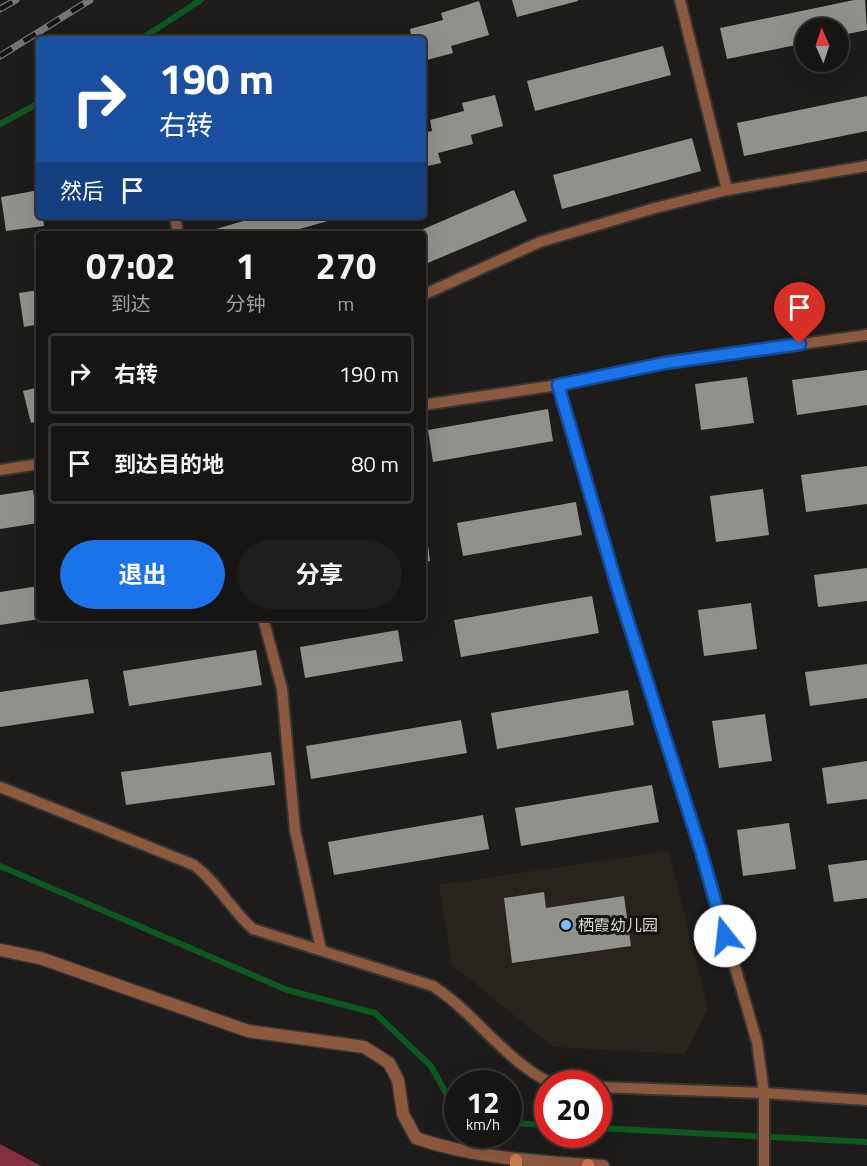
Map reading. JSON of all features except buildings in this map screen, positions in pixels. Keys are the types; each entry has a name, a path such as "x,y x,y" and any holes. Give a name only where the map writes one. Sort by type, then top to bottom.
{"street":[{"path":"0,950 40,958 248,1031 364,1047 389,1063 398,1080 403,1114 416,1138 443,1147 516,1163 603,1166"}],"lane":[{"path":"680,0 727,190"},
{"path":"426,294 540,242 655,208 727,190 867,166"},
{"path":"426,405 558,385 665,363 867,335"},
{"path":"558,385 757,1042 764,1093 764,1166"},
{"path":"0,470 36,464"},
{"path":"264,621 282,689 295,830 321,950"},
{"path":"0,787 194,865 209,876 239,917 253,929 433,986 450,997 534,1075"},
{"path":"612,1088 764,1093 867,1100"}],"shaded area":[{"name":"栖霞幼儿园","path":"669,851 708,1009 685,1054 553,1047 452,965 439,885"},
{"path":"0,1144 41,1166 0,1166"}],"waterway":[{"path":"146,36 201,0"},
{"path":"0,124 36,105"},
{"path":"0,866 287,990 375,1013 431,1066 444,1090"},
{"path":"522,1124 534,1124"},
{"path":"612,1129 867,1142"}],"railway":[{"path":"0,9 16,0"},
{"path":"0,56 90,0"}],"place":[{"name":"栖霞幼儿园","path":"566,925"}],"route":[{"path":"725,936 701,851 619,593 558,385 665,363 800,344"}]}
